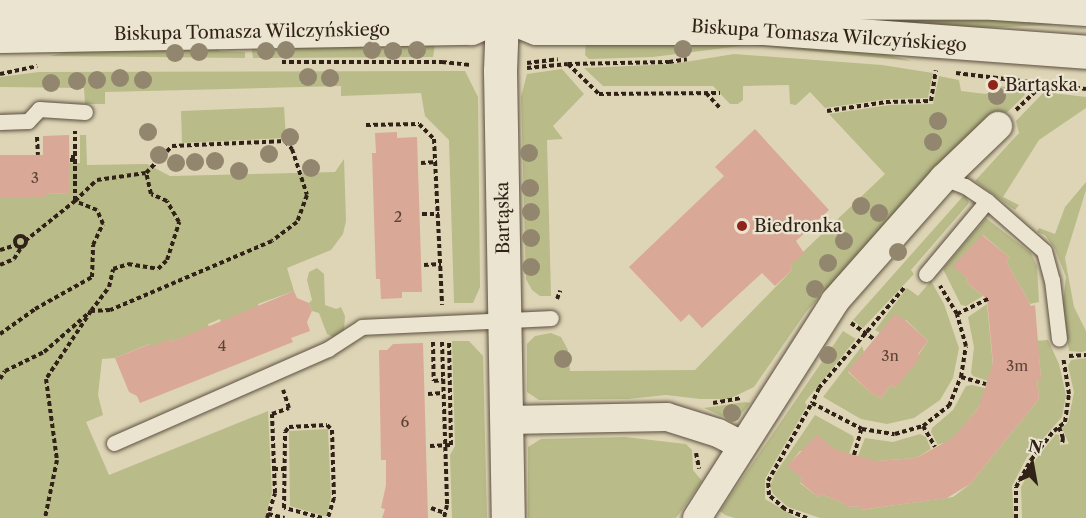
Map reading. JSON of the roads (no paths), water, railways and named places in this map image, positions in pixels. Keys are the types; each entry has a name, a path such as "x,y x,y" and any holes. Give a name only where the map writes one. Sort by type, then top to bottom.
{"street":[{"name":"Biskupa Tomasza Wilczyńskiego","path":"0,11 281,3 471,2 502,8 536,28 763,28 1086,52"},
{"name":"Biskupa Tomasza Wilczyńskiego","path":"0,36 471,28 502,8 533,2 924,3 1086,9"},
{"name":"Bartąska","path":"502,8 500,71 508,518"},
{"path":"697,518 836,301 944,178 998,126"},
{"path":"507,420 668,417 718,433 742,445"}],"lane":[{"path":"0,122 28,121 39,109 85,112"},
{"path":"944,178 965,186 987,201 1044,250 1052,280 1059,339"},
{"path":"928,272 987,201"},
{"path":"114,443 328,349 362,327 551,318"}],"place":[{"name":"Bartąska","path":"993,85"},
{"name":"Biedronka","path":"742,226"}]}
